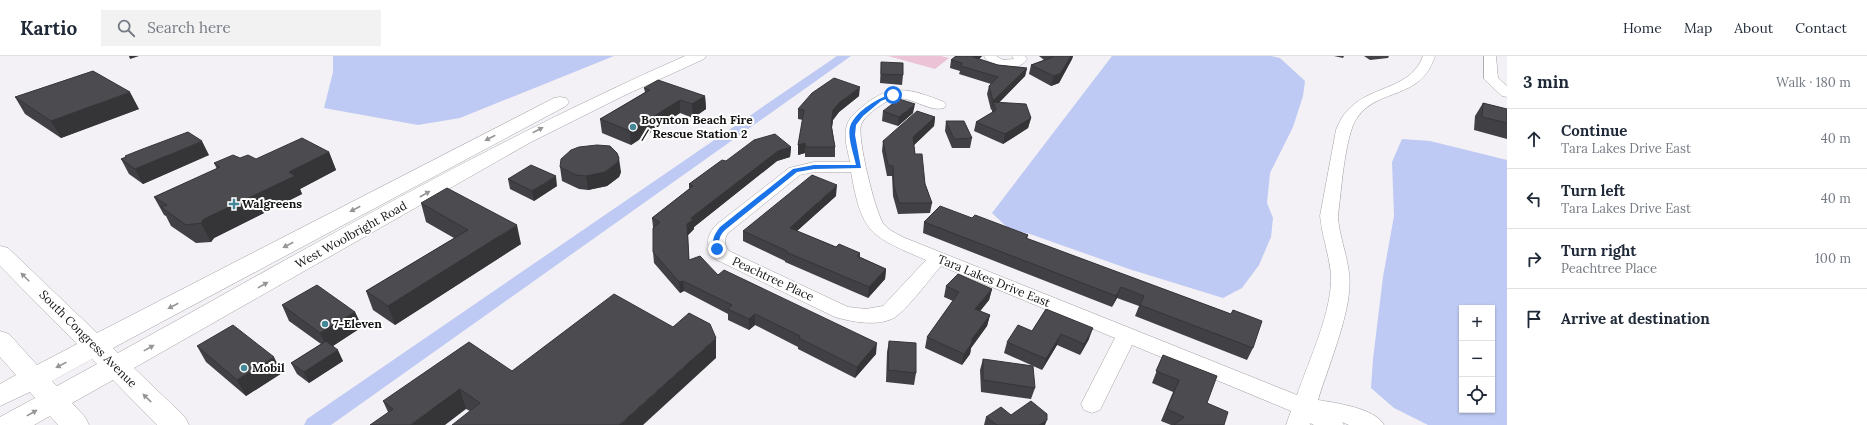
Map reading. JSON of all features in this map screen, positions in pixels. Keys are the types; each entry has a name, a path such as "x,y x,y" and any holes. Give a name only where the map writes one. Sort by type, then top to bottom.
{"main road":[{"name":"West Woolbright Road","path":"0,396 96,347 540,112 665,56"},
{"name":"West Woolbright Road","path":"10,425 524,138 611,95 698,56"},
{"name":"South Congress Avenue","path":"0,253 175,425"},
{"path":"0,340 75,425"}],"street":[{"path":"990,56 994,61 1007,65 1019,62 1020,59 1018,56"},
{"path":"1301,416 1336,312 1340,289 1340,273 1330,229 1329,216 1343,130 1349,117 1359,107 1377,96 1400,87 1417,76 1425,67 1429,56"},
{"path":"1490,56 1491,79 1499,88 1507,93"},
{"name":"Tara Lakes Drive East","path":"939,105 901,94 885,97 861,115 854,125 853,135 869,213 876,226 899,242 1127,335 1301,416 1332,425"},
{"name":"Peachtree Place","path":"859,167 814,167 795,171 722,229 717,235 715,242 717,249 722,255 842,312 854,316 868,317 880,315 890,311 938,258"},
{"path":"1092,404 1127,335"},
{"name":"Tara Lakes Drive East","path":"1301,416 1344,413 1372,425"}],"shaded area":[{"path":"888,56 941,56 949,58 935,69"}],"water":[{"path":"333,56 614,56 460,118 418,125 324,108 333,72"},
{"path":"1112,56 1271,56 1280,58 1305,81 1303,96 1293,127 1270,173 1267,203 1273,218 1271,237 1259,265 1242,288 1223,298 1129,269 1030,234 1009,229 992,213"},
{"path":"1402,139 1430,141 1507,160 1507,425 1428,425 1394,408 1371,388 1383,277 1394,216 1392,162"}],"building":[{"path":"956,56 974,56 973,57 998,65 1027,68 993,101 989,86 998,77 961,66 962,63 951,60"},
{"path":"1052,56 1071,56 1061,73 1054,76 1031,65 1053,57"},
{"path":"881,62 903,63 903,75 881,74"},
{"path":"93,71 130,92 51,121 15,97"},
{"path":"834,78 860,87 840,102 833,110 831,125 835,147 806,147 805,143 798,145 804,110 798,109 812,93"},
{"path":"658,80 705,96 692,104 680,100 630,131 600,119 650,90 644,88"},
{"path":"899,99 915,104 899,117 883,111"},
{"path":"993,102 1026,104 1031,118 1005,134 976,122 996,110"},
{"path":"1483,103 1507,109 1507,123 1482,117"},
{"path":"917,111 935,117 913,137 915,154 922,154 925,184 932,203 899,203 894,186 893,166 888,165 883,141"},
{"path":"946,121 964,121 972,138 954,139"},
{"path":"188,132 202,141 135,169 121,159 126,157 125,156"},
{"path":"775,134 791,147 778,151 691,218 694,219 687,224 689,260 700,256 718,275 724,270 877,343 857,367 799,338 800,336 755,314 749,319 728,309 732,305 683,281 679,282 653,252 653,228 660,222 652,218 693,186 689,184 722,160 726,161 754,140"},
{"path":"302,138 329,152 289,172 295,176 204,219 201,223 186,225 161,207 167,205 154,197 220,167 214,163 233,155 240,158 248,155 256,159"},
{"path":"597,145 610,146 617,153 619,158 617,163 605,172 586,176 576,175 560,167 561,159 571,150 579,147"},
{"path":"531,165 556,176 532,191 508,179"},
{"path":"812,175 837,185 790,228 836,247 839,244 860,253 857,256 886,269 869,287 786,252 787,251 743,231"},
{"path":"447,188 517,225 388,306 366,291 468,230 421,203"},
{"path":"940,206 972,218 975,215 1028,235 1026,238 1231,314 1233,310 1262,321 1253,348 1140,305 1144,296 1121,287 1116,296 924,222"},
{"path":"958,274 992,289 975,309 990,315 972,339 972,343 964,354 927,337 959,292 946,286"},
{"path":"317,285 355,312 320,333 282,305"},
{"path":"614,294 673,327 689,313 710,324 716,338 619,425 452,425 480,403 460,389 410,425 370,425 393,409 383,401 469,342 512,371"},
{"path":"1046,309 1093,328 1084,344 1061,334 1046,359 1007,342 1018,325 1032,331"},
{"path":"233,325 274,357 237,380 197,346"},
{"path":"326,341 338,350 304,372 291,363"},
{"path":"889,341 916,343 916,373 888,370"},
{"path":"1163,355 1217,376 1207,403 1228,412 1224,425 1174,425 1184,417 1167,409 1179,380 1156,371"},
{"path":"983,359 1033,366 1035,388 983,380"},
{"path":"1031,401 1047,414 1047,420 1039,425 997,425 986,417 1001,407 1011,415"}],"waterway":[{"path":"315,425 845,56"}],"place":[{"name":"Boynton Beach Fire / Rescue Station 2","path":"633,127"},
{"name":"Walgreens","path":"234,204"},
{"name":"7-Eleven","path":"325,324"},
{"name":"Mobil","path":"244,368"}],"route":[{"path":"717,249 715,242 717,235 722,229 789,174 804,168 814,167 859,167 852,130 856,120 880,100 893,95"}]}
